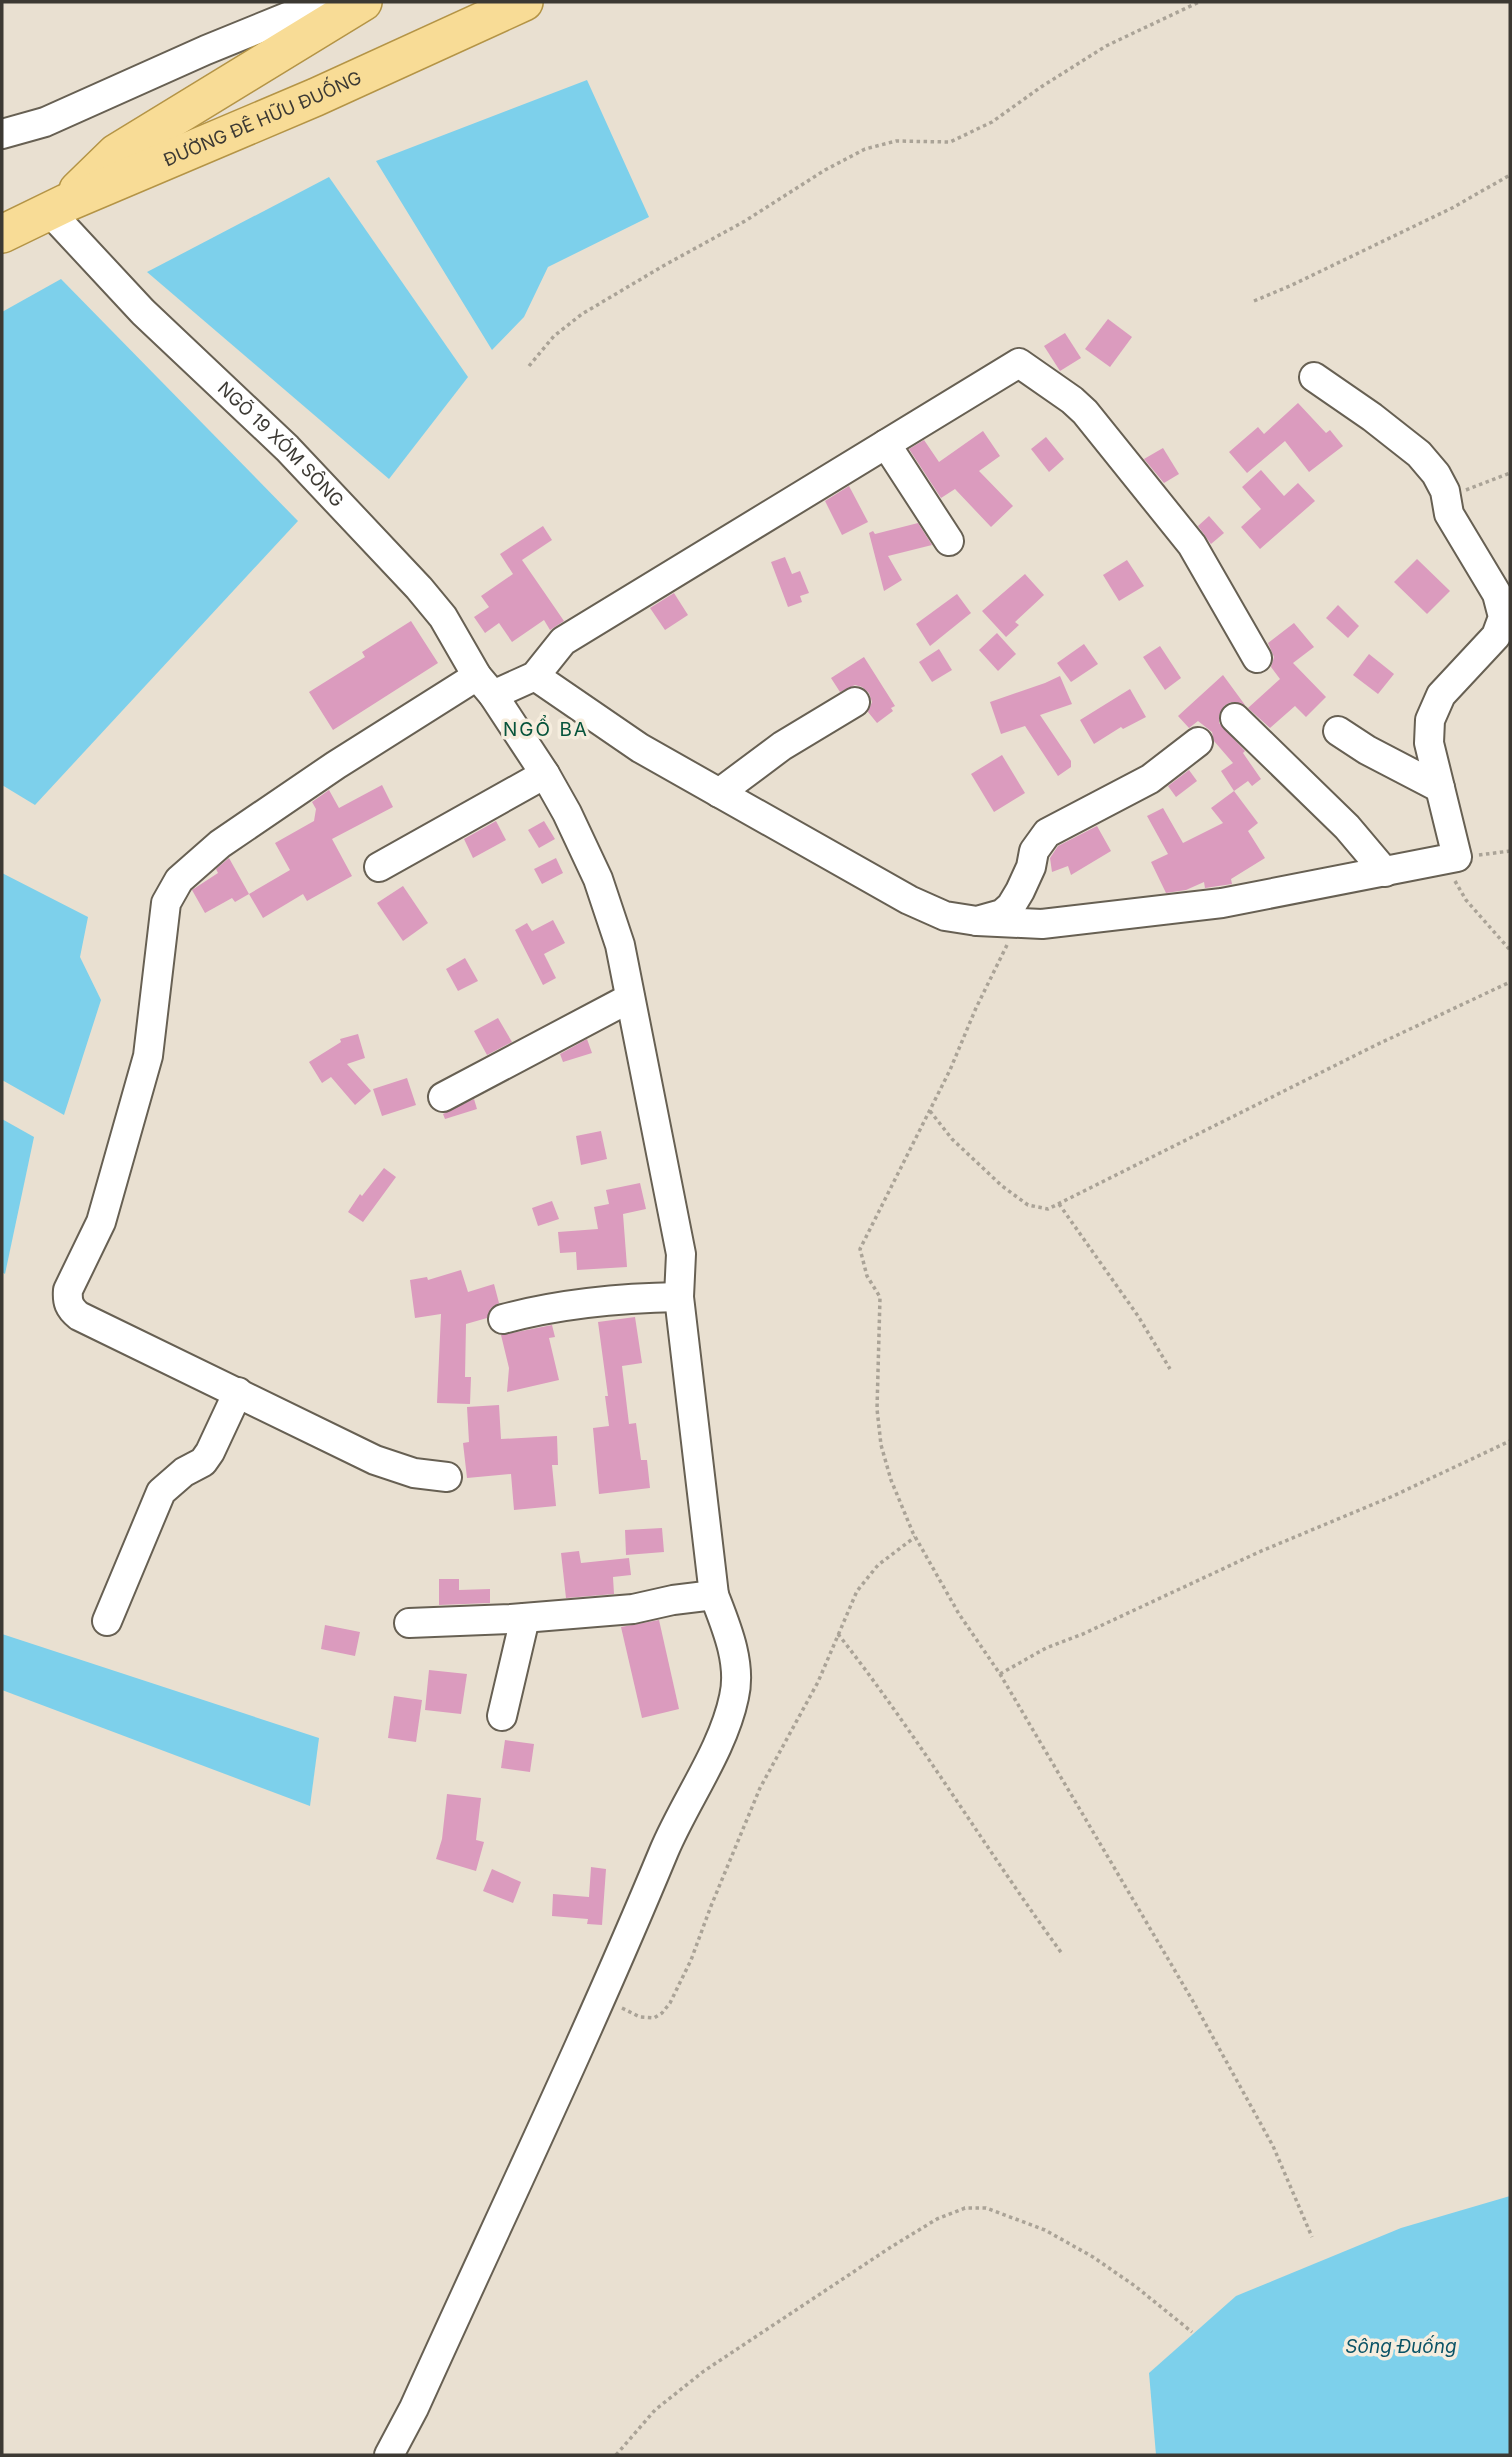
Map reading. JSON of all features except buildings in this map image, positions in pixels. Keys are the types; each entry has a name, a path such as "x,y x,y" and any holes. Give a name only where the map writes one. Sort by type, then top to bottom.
{"main road":[{"path":"57,207 116,153 363,2"},
{"name":"ĐƯỜNG ĐÊ HỮU ĐUỐNG","path":"2,234 57,207 316,97 524,2"}],"street":[{"path":"2,134 45,122 206,50 324,2"},
{"name":"NGÕ 19 XÓM SÔNG","path":"57,207 143,312 287,448 419,588 443,617 545,774 568,813 598,879 620,945 681,1254 679,1297 714,1594 730,1635 735,1695 725,1730 675,1826 571,2066 414,2408 389,2455"},
{"path":"447,1477 414,1473 375,1460 79,1317 68,1303 68,1290 101,1222 148,1056 166,903 179,880 220,844 336,765 485,685 535,676 563,641 1019,363 1085,412 1192,545 1257,658"},
{"path":"535,676 640,748 909,900 945,916 1042,923 1222,903 1452,858 1429,743 1430,720 1441,695 1496,636 1503,617 1497,594 1450,514 1447,497 1436,474 1419,454 1348,398 1314,377"},
{"path":"886,444 949,541"},
{"path":"719,793 782,746 855,702"},
{"path":"1235,718 1347,827 1385,872"},
{"path":"1338,731 1367,750 1440,789"},
{"path":"977,920 1002,914 1011,906 1031,867 1034,850 1048,833 1150,779 1198,743"},
{"path":"379,867 545,774"},
{"path":"443,1097 629,998"},
{"path":"503,1319 531,1311 620,1298 679,1297"},
{"path":"107,1621 161,1492 178,1477 203,1462 238,1392"},
{"path":"409,1623 525,1618 633,1609 714,1594"},
{"path":"502,1716 525,1618"}],"path":[{"path":"529,366 554,336 582,314 745,221 825,170 865,149 896,141 950,142 992,122 1106,46 1199,2"},
{"path":"1254,301 1405,232 1510,175"},
{"path":"1447,497 1510,473"},
{"path":"1510,851 1452,858 1453,877 1466,900 1510,950"},
{"path":"1014,923 1005,951 930,1111 860,1249 867,1276 880,1297 877,1409 881,1445 891,1480 915,1537 959,1614 1000,1674 1238,2081 1273,2147 1311,2237"},
{"path":"930,1111 974,1161 1028,1205 1048,1209 1374,1046 1510,982"},
{"path":"1059,1204 1138,1316 1170,1369"},
{"path":"1000,1674 1046,1648 1083,1634 1259,1552 1393,1496 1510,1441"},
{"path":"612,2002 640,2017 654,2018 670,2003 691,1961 760,1788 818,1682 857,1591 878,1565 915,1537"},
{"path":"838,1634 907,1726 1010,1882 1063,1955"},
{"path":"616,2455 655,2410 704,2371 891,2247 937,2220 965,2208 986,2208 1045,2230 1093,2257 1135,2286 1192,2332"}],"water":[{"path":"587,80 649,217 548,267 524,317 492,350 376,161"},
{"path":"329,177 468,377 389,479 147,272"},
{"path":"61,279 298,521 35,805 2,785 2,312"},
{"path":"2,873 88,917 80,957 101,1000 64,1115 2,1080"},
{"path":"2,1119 34,1137 5,1274 2,1272"},
{"path":"2,1634 319,1738 310,1806 2,1690"},
{"name":"Sông Đuống","path":"1510,2196 1510,2455 1156,2455 1149,2373 1236,2296 1401,2228"}],"district":[{"name":"NGỔ BA","path":"546,729"}]}
